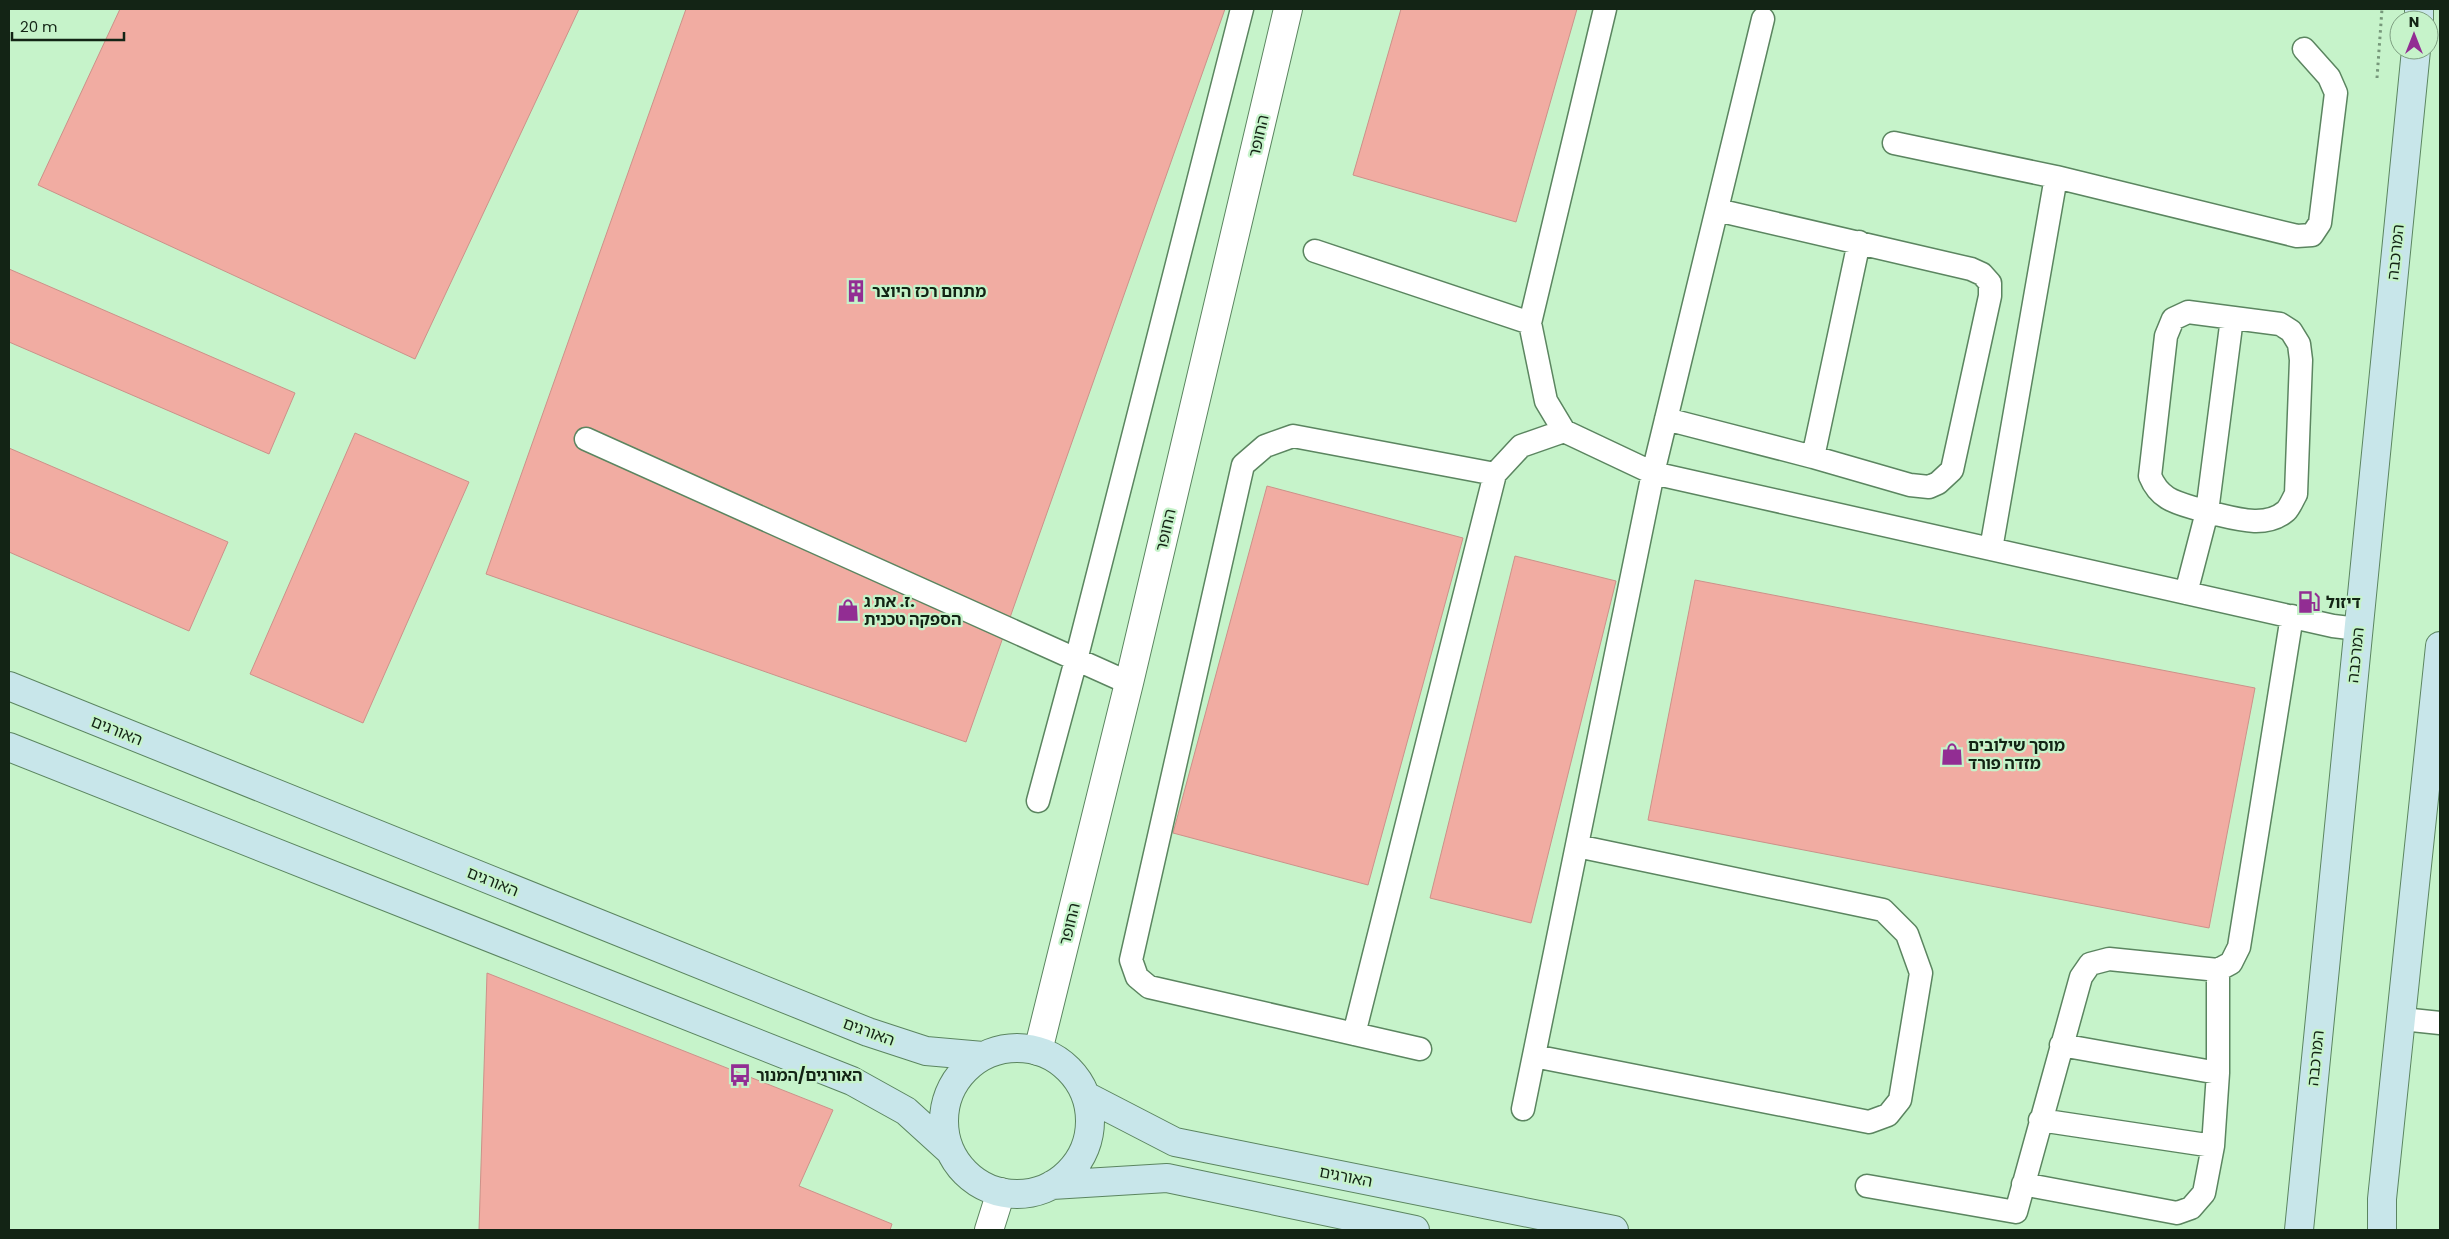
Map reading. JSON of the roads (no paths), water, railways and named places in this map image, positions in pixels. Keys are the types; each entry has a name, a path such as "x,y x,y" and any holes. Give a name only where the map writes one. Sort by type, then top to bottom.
{"street":[{"name":"החופר","path":"1038,1050 1129,684 1288,9"},
{"name":"המרכבה","path":"2298,1230 2415,60"},
{"path":"2382,1230 2382,1199 2440,646"},
{"name":"האורגים","path":"9,686 868,1032 926,1051 983,1056"},
{"path":"9,748 852,1081 906,1111 950,1151 962,1170 979,1183 1001,1192 1026,1193 1052,1185 1167,1178 1415,1230"},
{"path":"950,1151 943,1124 947,1097 961,1074 983,1056 1001,1049 1019,1047 1038,1050 1059,1060 1075,1076 1086,1096 1090,1131 1077,1162 1052,1185"},
{"name":"האורגים","path":"1086,1096 1175,1142 1614,1230"},
{"path":"989,1230 1001,1192"}],"lane":[{"path":"1038,801 1076,660 1242,9"},
{"path":"1605,9 1530,323 1546,401 1564,431 1653,473 2186,593 2358,629"},
{"path":"1523,1109 1653,473 1763,20"},
{"path":"1894,143 2056,177 2297,236 2312,235 2320,223 2336,93 2330,77 2304,49"},
{"path":"1991,549 2056,177"},
{"path":"1666,420 1813,457 1910,485 1929,486 1938,483 1952,470 1990,296 1990,284 1982,274 1971,268 1717,210"},
{"path":"1813,457 1859,242"},
{"path":"1316,251 1530,323"},
{"path":"2188,312 2280,324 2291,331 2299,344 2301,360 2296,494 2287,510 2276,517 2258,522 2207,512 2166,498 2155,490 2150,476 2166,336 2173,319 2188,312"},
{"path":"2186,593 2207,512 2232,318"},
{"path":"1354,1034 1495,474 1521,446 1564,431"},
{"path":"1420,1049 1149,987 1137,977 1131,960 1243,465 1265,446 1293,436 1495,474"},
{"path":"586,439 1129,684"},
{"path":"1867,1186 2014,1221 2022,1184 2081,977 2090,964 2109,959 2218,970 2231,963 2239,947 2292,616"},
{"path":"1534,1056 1869,1122 1888,1115 1900,1100 1921,973 1907,934 1883,910 1577,846"},
{"path":"2022,1184 2177,1213 2191,1208 2204,1193 2212,1146 2218,1073 2218,970"},
{"path":"2402,1020 2440,1023"},
{"path":"2061,1045 2218,1073"},
{"path":"2040,1120 2212,1146"}],"place":[{"name":"מתחם רכז היוצר","path":"856,291"},
{"name":"דיזול","path":"2309,602"},
{"name":"ז. את ג. הספקה טכנית","path":"848,610"},
{"name":"מוסך שילובים מזדה פורד","path":"1952,754"},
{"name":"האורגים/המנור","path":"740,1075"}]}
